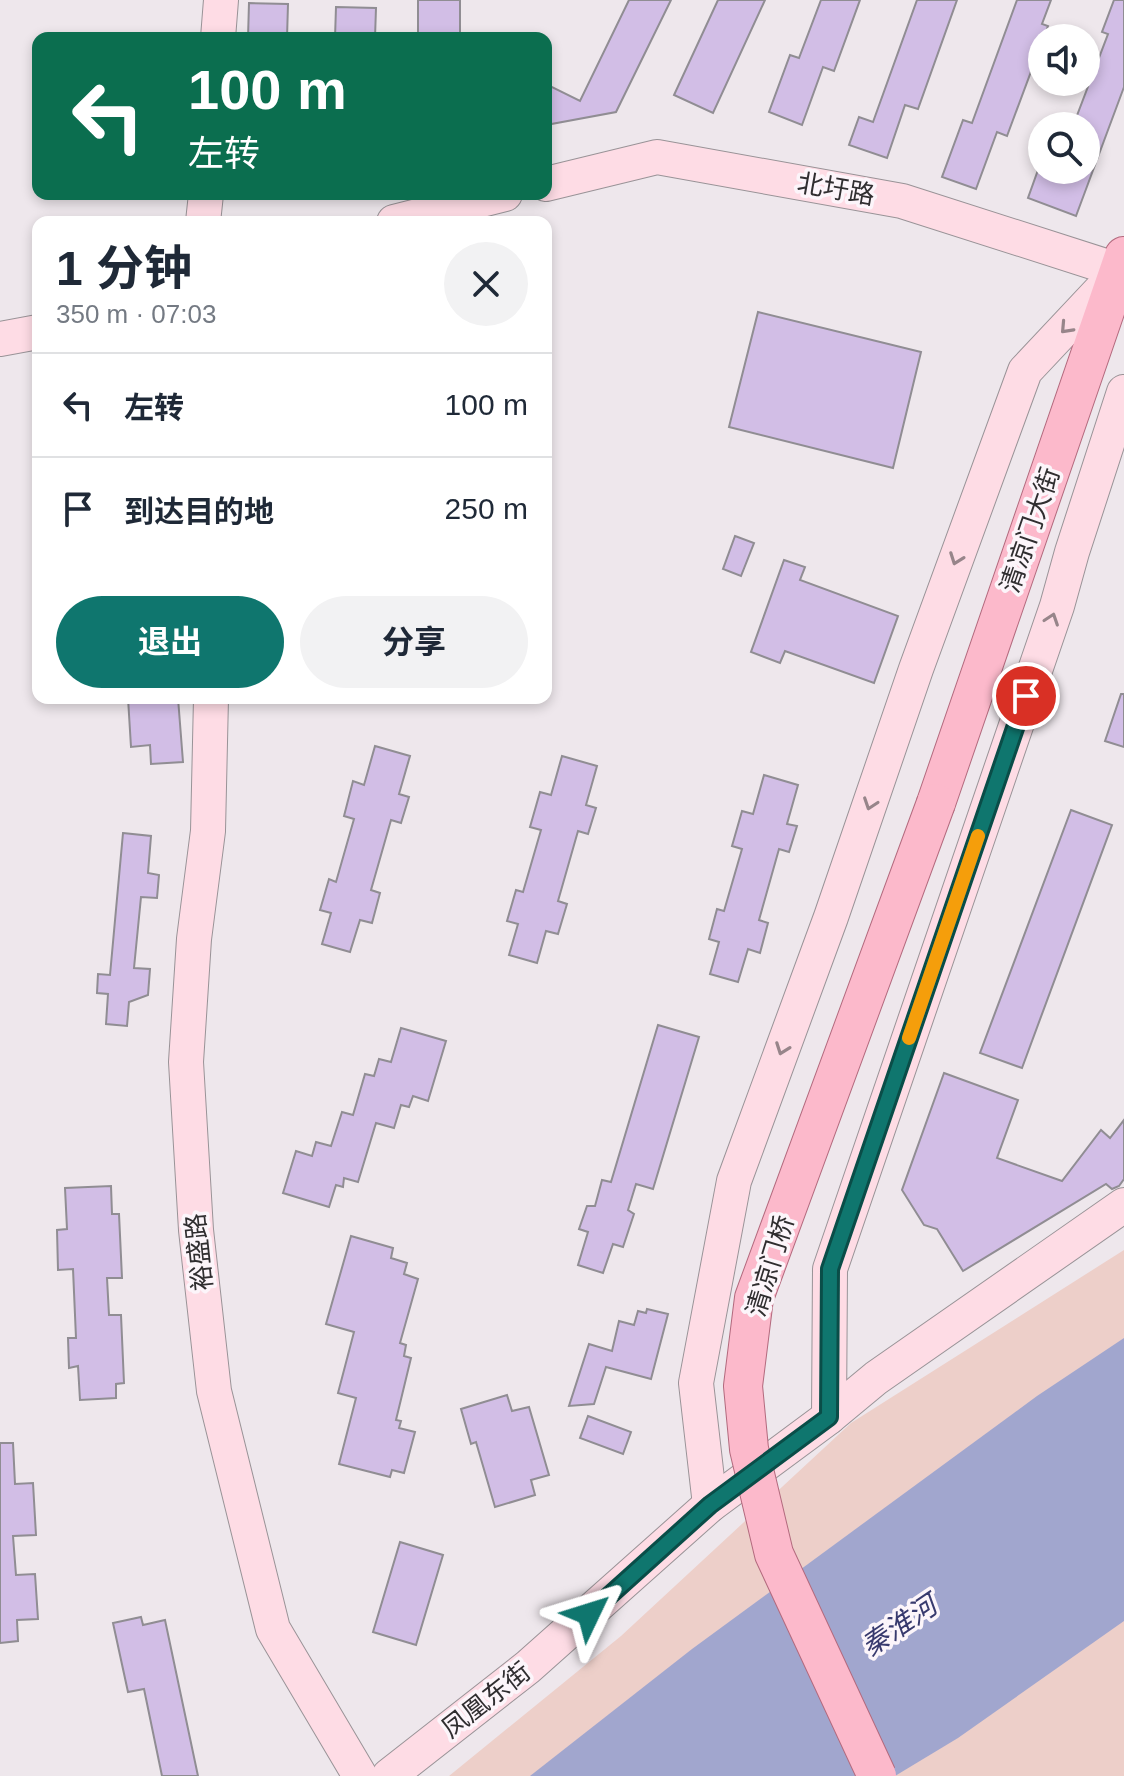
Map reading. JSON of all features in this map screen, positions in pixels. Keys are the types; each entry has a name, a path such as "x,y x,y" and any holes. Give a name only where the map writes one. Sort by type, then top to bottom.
{"main road":[{"name":"清凉门大街","path":"936,803 1123,273"},
{"name":"清凉门桥","path":"877,1776 774,1554 749,1449 743,1386 754,1298 936,803"}],"street":[{"path":"218,32 221,0"},
{"name":"北圩路","path":"552,183 657,157 902,201 1123,273"},
{"path":"418,216 481,200"},
{"path":"710,1505 696,1383 734,1181 1025,371 1123,273"},
{"path":"0,339 32,333"},
{"path":"829,1417 830,1269 1057,606 1124,392"},
{"name":"裕盛路","path":"211,704 208,831 194,939 186,1062 196,1230 214,1391 273,1629 360,1776"},
{"name":"凤凰东街","path":"389,1776 528,1667 710,1505 829,1417 876,1378 1124,1205"}],"shaded area":[{"path":"1124,1250 1124,1776 449,1776 621,1636 851,1423"}],"water":[{"name":"秦淮河","path":"1124,1338 1124,1621 958,1738 895,1776 530,1776 692,1649 1037,1396"}],"building":[{"path":"418,0 460,0 460,32 418,32"},
{"path":"629,0 671,0 616,112 552,124 552,87 580,101"},
{"path":"718,0 765,0 713,113 674,95"},
{"path":"821,0 860,0 834,71 823,67 802,125 769,112 790,55 799,58"},
{"path":"917,0 957,0 918,109 905,105 887,158 849,145 859,117 873,122"},
{"path":"1017,0 1051,0 1042,24 1028,24 1028,80 1007,136 997,132 976,189 942,177 963,120 972,123"},
{"path":"1114,0 1124,0 1124,87 1100,152 1100,112 1078,112 1084,96 1100,96 1100,55 1108,34 1102,32"},
{"path":"249,3 288,4 287,32 248,32"},
{"path":"336,7 376,8 375,32 335,32"},
{"path":"1033,184 1088,184 1076,216 1028,198"},
{"path":"758,312 921,352 893,468 729,427"},
{"path":"735,536 754,543 741,576 723,569"},
{"path":"784,560 805,567 800,580 898,616 874,683 785,651 780,663 751,652"},
{"path":"1121,694 1124,694 1124,747 1105,741"},
{"path":"128,704 178,704 183,762 151,764 150,745 131,747"},
{"path":"375,746 410,756 399,794 409,797 401,823 391,820 371,890 380,893 372,923 360,920 350,952 322,944 331,913 320,910 329,879 336,882 354,819 344,816 353,781 364,785"},
{"path":"562,756 597,766 586,805 596,808 588,834 578,831 558,901 567,904 558,934 546,931 537,963 509,955 518,924 507,921 516,890 523,892 541,830 530,827 540,792 551,795"},
{"path":"764,775 798,785 787,824 797,826 789,852 779,849 759,920 768,923 760,953 748,949 738,982 710,974 719,942 709,939 717,909 724,911 742,849 732,846 742,811 753,814"},
{"path":"1071,810 1112,825 1022,1068 980,1053"},
{"path":"123,833 151,836 148,873 159,875 157,898 141,897 134,968 150,969 148,995 129,1002 127,1026 106,1024 108,994 97,993 98,974 110,975"},
{"path":"658,1025 699,1037 653,1189 636,1184 628,1210 634,1214 623,1247 613,1244 603,1273 578,1265 588,1232 579,1229 587,1206 595,1206 602,1180 611,1182"},
{"path":"401,1028 446,1041 428,1101 413,1096 409,1107 401,1105 394,1128 376,1123 358,1182 344,1178 343,1187 336,1185 329,1207 283,1193 296,1151 312,1156 316,1142 331,1146 342,1112 353,1115 365,1074 374,1076 379,1059 391,1062"},
{"path":"944,1073 1018,1100 997,1158 1062,1181 1101,1130 1110,1138 1124,1120 1124,1179 1112,1189 1106,1184 963,1271 937,1229 924,1225 902,1190"},
{"path":"111,1186 112,1214 119,1214 122,1278 107,1278 109,1315 121,1315 124,1383 116,1384 116,1398 80,1400 78,1366 69,1368 68,1338 76,1338 73,1269 58,1270 57,1230 67,1229 65,1188"},
{"path":"351,1236 393,1248 391,1258 407,1263 404,1274 418,1279 400,1343 406,1345 404,1356 411,1358 396,1420 401,1421 399,1428 415,1432 404,1473 392,1470 390,1477 339,1464 356,1398 338,1393 354,1332 326,1324"},
{"path":"647,1309 668,1314 651,1379 606,1367 594,1404 569,1406 589,1344 612,1351 619,1321 634,1325 638,1311 646,1313"},
{"path":"507,1395 512,1411 529,1407 549,1475 531,1480 535,1495 495,1507 476,1442 471,1444 461,1409"},
{"path":"588,1416 631,1432 623,1454 580,1438"},
{"path":"0,1443 13,1443 15,1484 33,1483 36,1535 13,1536 16,1575 35,1574 38,1619 17,1620 18,1641 0,1643"},
{"path":"400,1542 443,1555 416,1645 373,1632"},
{"path":"141,1617 143,1625 165,1620 198,1776 162,1776 144,1689 128,1692 113,1623"}],"slow traffic":[{"path":"909,1038 978,836"}],"route":[{"path":"589,1614 710,1505 829,1417 830,1269 1026,696"}]}
